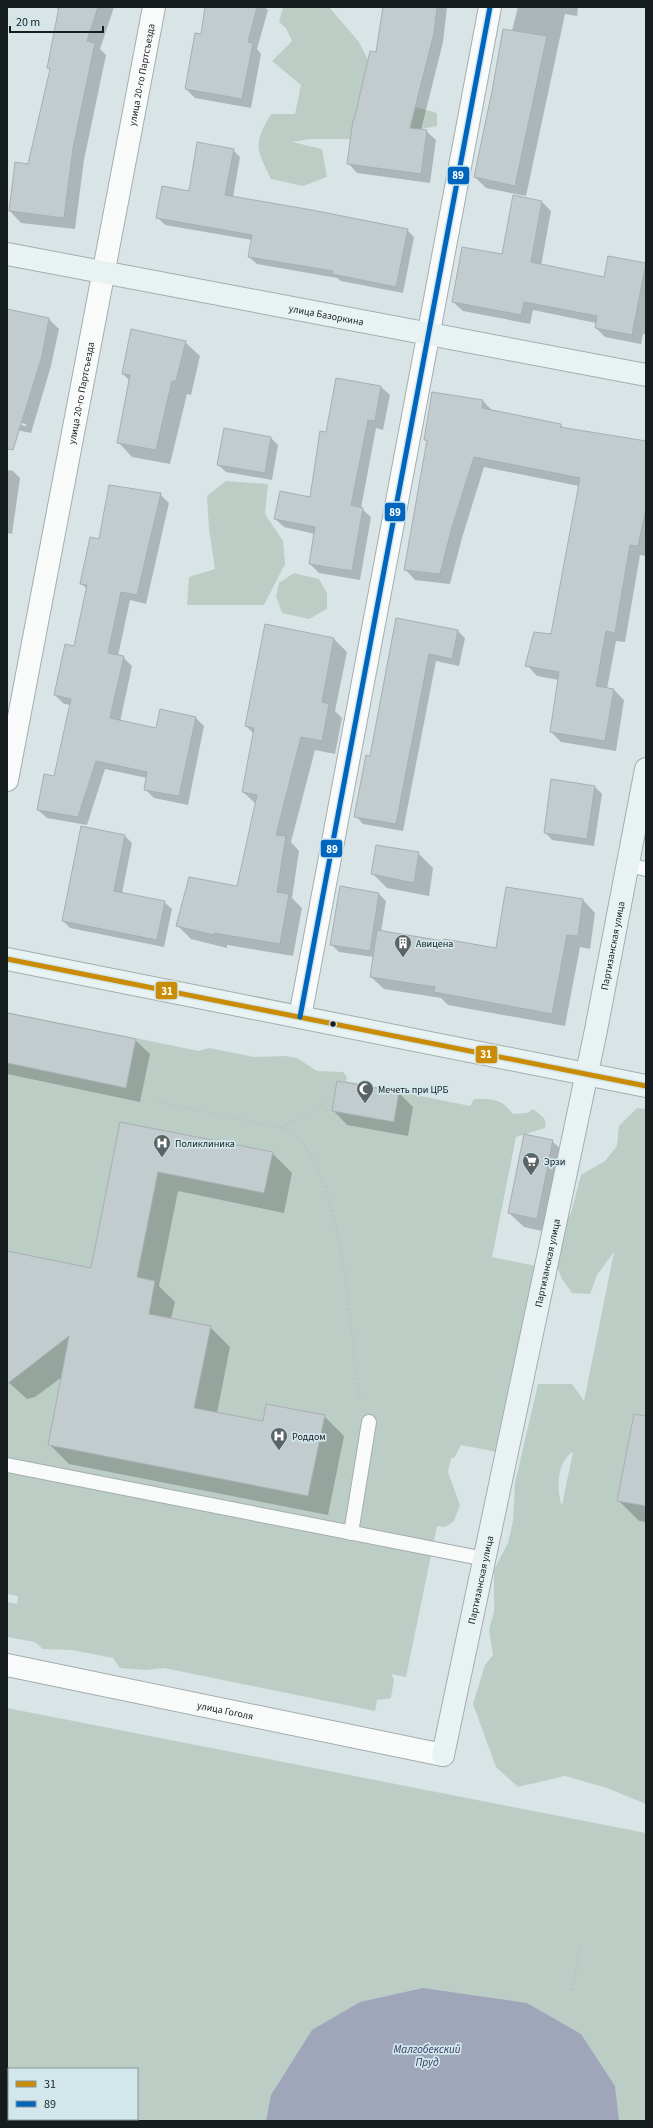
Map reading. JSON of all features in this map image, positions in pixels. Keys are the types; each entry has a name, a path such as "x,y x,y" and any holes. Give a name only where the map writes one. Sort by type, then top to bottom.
{"street":[{"name":"улица 20-го Партсъезда","path":"7,780 154,7"},
{"path":"300,1017 490,7"},
{"name":"улица Базоркина","path":"7,254 428,335 646,375"},
{"name":"Партизанская улица","path":"443,1755 587,1074 637,867 646,769"},
{"path":"7,960 646,1086"},
{"name":"улица Гоголя","path":"7,1665 443,1755"}],"lane":[{"path":"351,1533 369,1422"},
{"path":"7,1465 485,1559"}],"path":[{"path":"281,1128 334,1098"},
{"path":"159,1102 281,1128 296,1136 318,1167 335,1218 359,1393 369,1422"},
{"path":"572,1990 581,1943"}],"shaded area":[{"path":"283,7 329,7 359,42 376,76 404,104 437,113 437,126 365,139 310,139 292,142 322,149 327,177 303,186 271,179 260,153 259,140 261,133 271,114 295,114 301,85 272,61 292,41 286,28 279,22"},
{"path":"226,481 268,484 265,514 283,541 285,564 264,605 187,605 189,577 215,569 209,529 207,496"},
{"path":"294,573 319,579 327,593 327,609 309,619 282,613 276,596 279,583"},
{"path":"7,1012 199,1051 209,1048 254,1057 285,1056 297,1058 317,1071 343,1072 347,1077 346,1081 470,1106 474,1099 496,1100 505,1105 513,1114 527,1113 533,1109 544,1119 546,1125 545,1128 516,1137 492,1257 536,1266 497,1452 461,1445 454,1458 451,1458 448,1472 460,1505 454,1521 445,1527 437,1526 406,1677 391,1674 394,1679 391,1698 377,1700 375,1711 164,1668 146,1670 120,1668 113,1658 72,1650 43,1649 35,1642 7,1637 7,1602 17,1604 18,1596 7,1594"},
{"path":"637,1108 646,1109 646,1804 607,1788 565,1776 518,1787 496,1767 473,1704 485,1665 493,1655 489,1630 494,1611 494,1570 508,1543 513,1521 515,1483 538,1384 572,1384 584,1401 614,1252 597,1275 590,1294 572,1293 562,1279 553,1256 558,1236 571,1213 581,1175 605,1161 617,1146 619,1126","holes":["573,1452 562,1506 559,1492 559,1476 564,1462"]},
{"path":"7,1708 646,1833 646,2121 7,2121"}],"water":[{"name":"Малгобекский Пруд","path":"423,1988 527,2003 581,2034 615,2086 619,2121 266,2121 271,2095 312,2030 360,2002"}],"building":[{"path":"59,7 98,7 87,41 95,43 73,148 64,218 9,211 15,162 28,164 50,69 47,68"},
{"path":"205,7 257,7 248,42 253,43 242,99 185,89 195,33 201,34"},
{"path":"383,7 437,7 434,33 410,128 427,130 421,174 347,164 353,120 370,51 376,52"},
{"path":"503,29 547,36 515,186 474,177"},
{"path":"197,142 234,149 225,195 408,229 396,287 332,274 333,271 248,257 252,235 156,218 162,186 189,191"},
{"path":"513,195 542,201 531,262 604,277 608,256 646,263 632,335 595,328 597,316 524,302 521,315 452,302 462,247 502,254"},
{"path":"7,309 49,318 42,356 13,450 7,449"},
{"path":"131,329 186,341 176,381 172,381 156,450 117,443 130,375 122,374"},
{"path":"336,378 381,386 375,421 368,420 351,505 363,508 352,571 309,564 315,527 274,519 280,491 310,497 320,431 326,432"},
{"path":"432,392 483,400 482,408 561,424 560,427 646,441 646,508 638,546 630,545 615,633 606,631 596,686 614,689 605,741 550,732 559,672 525,666 534,632 551,634 580,478 474,457 452,527 440,574 404,570 427,440 424,440"},
{"path":"224,428 271,437 265,473 217,465"},
{"path":"109,485 161,493 137,595 121,592 108,653 124,656 110,718 156,728 160,709 196,717 179,796 144,790 147,772 96,761 78,817 37,810 44,774 54,776 71,699 54,695 65,644 74,646 87,585 80,584 90,537 99,539"},
{"path":"396,618 458,630 452,659 429,654 396,824 354,817 366,755 370,756"},
{"path":"265,624 334,638 322,702 329,704 322,741 301,737 276,835 286,836 277,892 289,894 280,944 214,933 214,935 176,926 189,877 237,886 257,795 242,792 254,728 245,726"},
{"path":"551,779 595,786 587,839 544,833"},
{"path":"81,826 125,835 114,891 165,901 157,940 62,921"},
{"path":"376,845 419,852 414,883 371,874"},
{"path":"340,886 379,893 370,951 330,945"},
{"path":"506,887 583,899 578,936 567,935 552,1014 434,992 435,987 370,977 377,930 496,948"},
{"path":"7,1013 136,1039 126,1088 7,1063"},
{"name":"Мечеть при ЦРБ","path":"337,1081 399,1092 394,1122 332,1111"},
{"path":"120,1122 273,1152 264,1193 158,1172 137,1277 155,1281 149,1314 211,1326 194,1408 263,1421 266,1404 325,1415 308,1496 48,1445 69,1336 7,1384 7,1251 91,1268"},
{"name":"Эрзи","path":"524,1134 553,1140 537,1219 508,1213"},
{"path":"634,1414 646,1416 646,1506 617,1501"}],"transit line":[{"name":"89","path":"300,1017 490,7"},
{"name":"31","path":"7,959 646,1086"}],"place":[{"name":"Авицена","path":"403,958"},
{"name":"Мечеть при ЦРБ","path":"365,1104"},
{"name":"Поликлиника","path":"162,1158"},
{"name":"Эрзи","path":"531,1176"},
{"name":"Роддом","path":"279,1451"}]}
